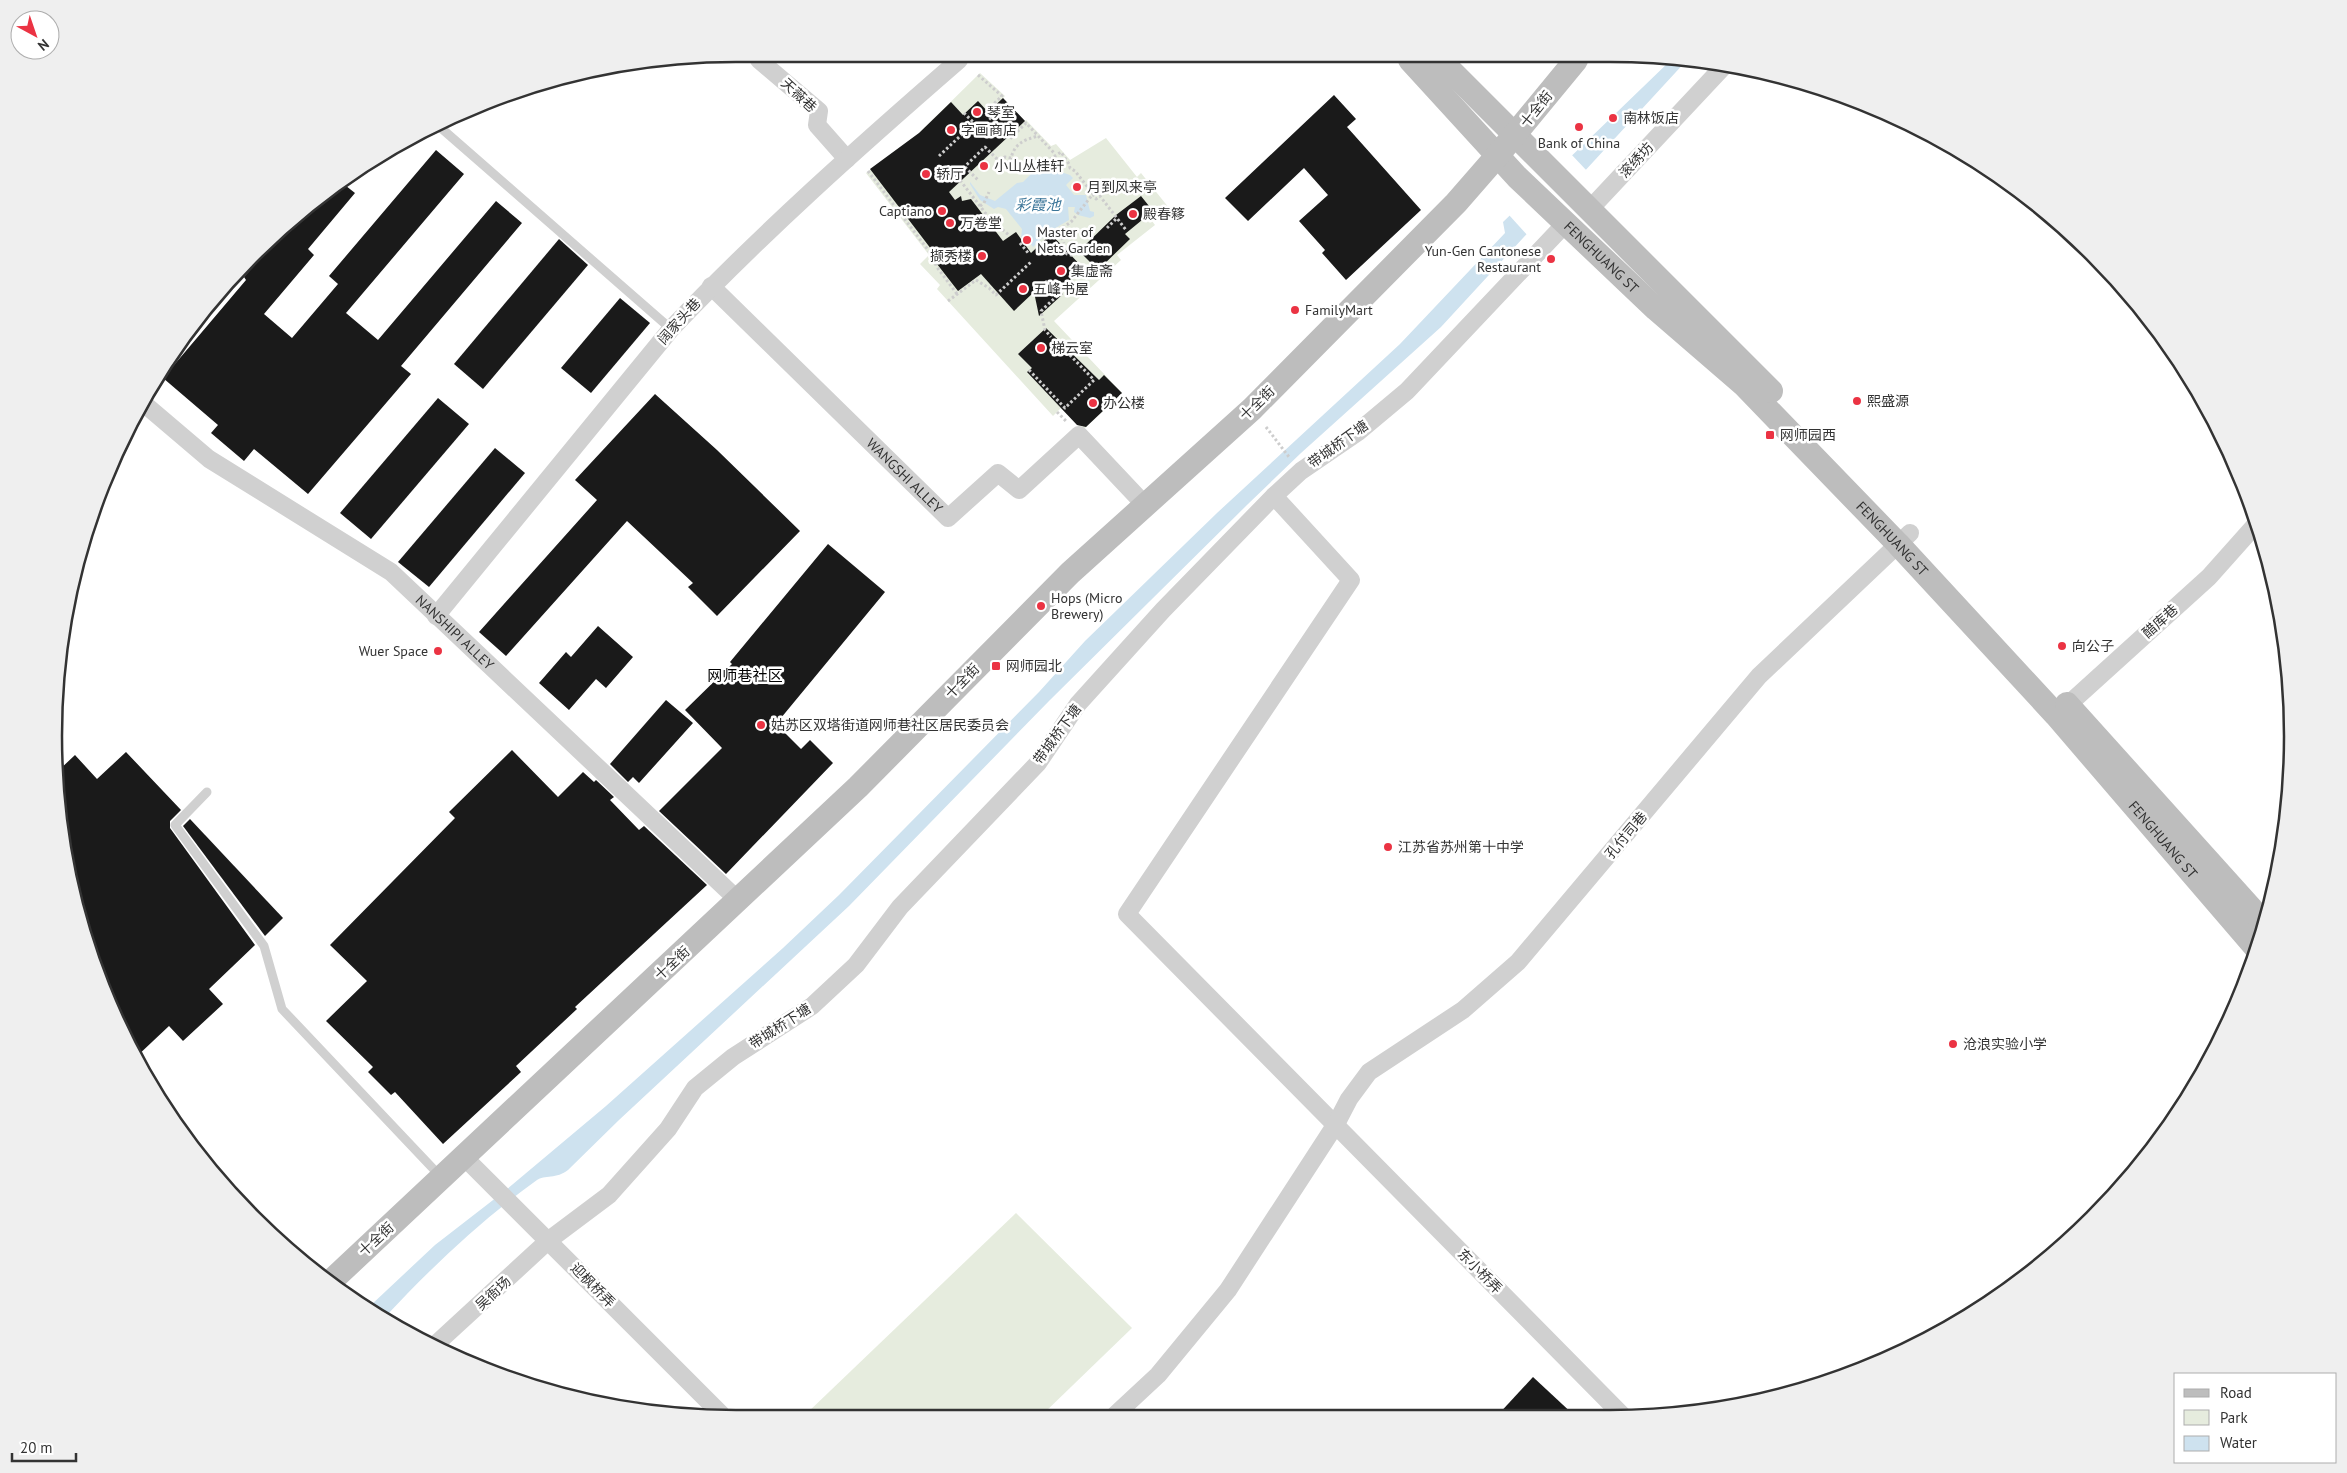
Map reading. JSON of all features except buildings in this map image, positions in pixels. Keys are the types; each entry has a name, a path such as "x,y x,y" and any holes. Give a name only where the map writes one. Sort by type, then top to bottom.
{"main road":[{"name":"FENGHUANG ST","path":"1412,62 1517,177 1656,310 1744,386 1904,539"},
{"name":"FENGHUANG ST","path":"1442,62 1728,346 2062,710 2260,918"},
{"name":"十全街","path":"335,1277 739,901 858,787 1008,634 1144,504 1252,409 1456,203 1516,134 1574,62"},
{"name":"FENGHUANG ST","path":"2062,710 2252,944"}],"street":[{"name":"天薇巷","path":"762,62 819,112 817,125 847,159"},
{"name":"阔家头巷","path":"436,616 671,329 711,286 847,159 957,62"},
{"name":"滚绣坊","path":"1589,210 1719,71"},
{"name":"带城桥下塘","path":"549,1240 609,1195 668,1129 695,1088 733,1057 812,1006 856,965 900,907 1038,763 1078,704 1163,610 1274,496 1301,471 1358,432 1407,391 1566,223"},
{"name":"WANGSHI ALLEY","path":"711,286 948,518 998,473 1019,490 1079,435 1144,504"},
{"name":"NANSHIPI ALLEY","path":"148,407 209,459 391,572 739,901"},
{"name":"东小桥弄","path":"1274,496 1351,580 1127,914 1617,1410"},
{"name":"醋库巷","path":"2062,710 2209,577 2252,529"},
{"name":"孔付司巷","path":"1121,1410 1158,1375 1228,1290 1336,1124 1349,1099 1369,1072 1463,1010 1518,962 1760,676 1904,539"},
{"name":"迎枫桥弄","path":"464,1157 717,1410"},
{"name":"吴衙场","path":"439,1341 549,1240"}],"lane":[{"path":"443,130 671,329"},
{"path":"207,792 175,825 264,946 282,1009 441,1178"}],"path":[{"path":"978,75 1002,96 986,112 1010,139 1026,123 1055,154"},
{"path":"939,156 974,123 964,112"},
{"path":"1010,236 996,226 955,175 984,147 998,160 1005,156 1011,158 1014,149 1023,140 1038,136"},
{"path":"1029,173 1047,162 1055,154 1061,152 1070,168 1075,171 1096,199 1100,196 1126,230"},
{"path":"965,167 979,181"},
{"path":"868,171 935,259 936,266 957,294"},
{"path":"980,206 984,203 988,194"},
{"path":"1064,243 1059,230 1071,222 1093,194"},
{"path":"1107,228 1117,218"},
{"path":"1055,242 1067,254 1074,256"},
{"path":"1020,243 1029,254"},
{"path":"948,301 976,280 996,295 1032,261"},
{"path":"1045,282 1058,295 1040,311 1045,330 1051,337"},
{"path":"1029,370 1065,408 1094,380 1068,353"},
{"path":"1262,423 1291,459"}],"green space":[{"name":"Master of Nets Garden","path":"980,73 1005,96 1003,98 1025,121 1051,146 1056,144 1070,160 1106,138 1137,177 1141,173 1169,208 1152,221 1155,225 1117,255 1121,260 1054,321 1122,393 1083,430 1061,408 1053,416 937,289 940,285 920,264 929,255 866,173 919,133"},
{"path":"1016,1213 1132,1328 1047,1410 810,1410"}],"water":[{"path":"1666,65 1681,66 1441,327 1301,453 1248,504 1049,701 849,906 619,1120 568,1170 560,1175 537,1180 517,1195 477,1227 439,1262 388,1313 373,1304 435,1245 506,1190 606,1106 783,948 839,895 1039,692 1085,641 1217,513 1400,344 1505,233 1503,222"},
{"name":"彩霞池","path":"1058,159 1061,161 1058,171 1073,178 1066,185 1074,195 1086,195 1090,211 1094,212 1094,216 1090,218 1078,215 1074,212 1075,207 1068,207 1069,220 1047,233 1033,247 1027,239 1021,238 1022,229 1006,209 998,207 994,209 980,200 970,184 970,182 980,195 995,201 1017,183 1023,182 1032,173 1052,165"}],"pier":[{"path":"1570,153 1588,172 1529,237 1509,215"}],"place":[{"name":"琴室","path":"977,112"},
{"name":"南林饭店","path":"1613,118"},
{"name":"Bank of China","path":"1579,127"},
{"name":"字画商店","path":"951,130"},
{"name":"小山丛桂轩","path":"984,166"},
{"name":"轿厅","path":"926,174"},
{"name":"月到风来亭","path":"1077,187"},
{"name":"Captiano","path":"942,211"},
{"name":"殿春簃","path":"1133,214"},
{"name":"万卷堂","path":"950,223"},
{"name":"Master of Nets Garden","path":"1027,240"},
{"name":"撷秀楼","path":"982,256"},
{"name":"Yun-Gen Cantonese Restaurant","path":"1551,259"},
{"name":"集虚斋","path":"1061,271"},
{"name":"五峰书屋","path":"1023,289"},
{"name":"FamilyMart","path":"1295,310"},
{"name":"梯云室","path":"1041,348"},
{"name":"熙盛源","path":"1857,401"},
{"name":"办公楼","path":"1093,403"},
{"name":"网师园西","path":"1770,435"},
{"name":"Hops (Micro Brewery)","path":"1041,606"},
{"name":"向公子","path":"2062,646"},
{"name":"Wuer Space","path":"438,651"},
{"name":"网师园北","path":"996,666"},
{"name":"姑苏区双塔街道网师巷社区居民委员会","path":"761,725"},
{"name":"江苏省苏州第十中学","path":"1388,847"},
{"name":"沧浪实验小学","path":"1953,1044"}],"district":[{"name":"网师巷社区","path":"745,676"}]}
